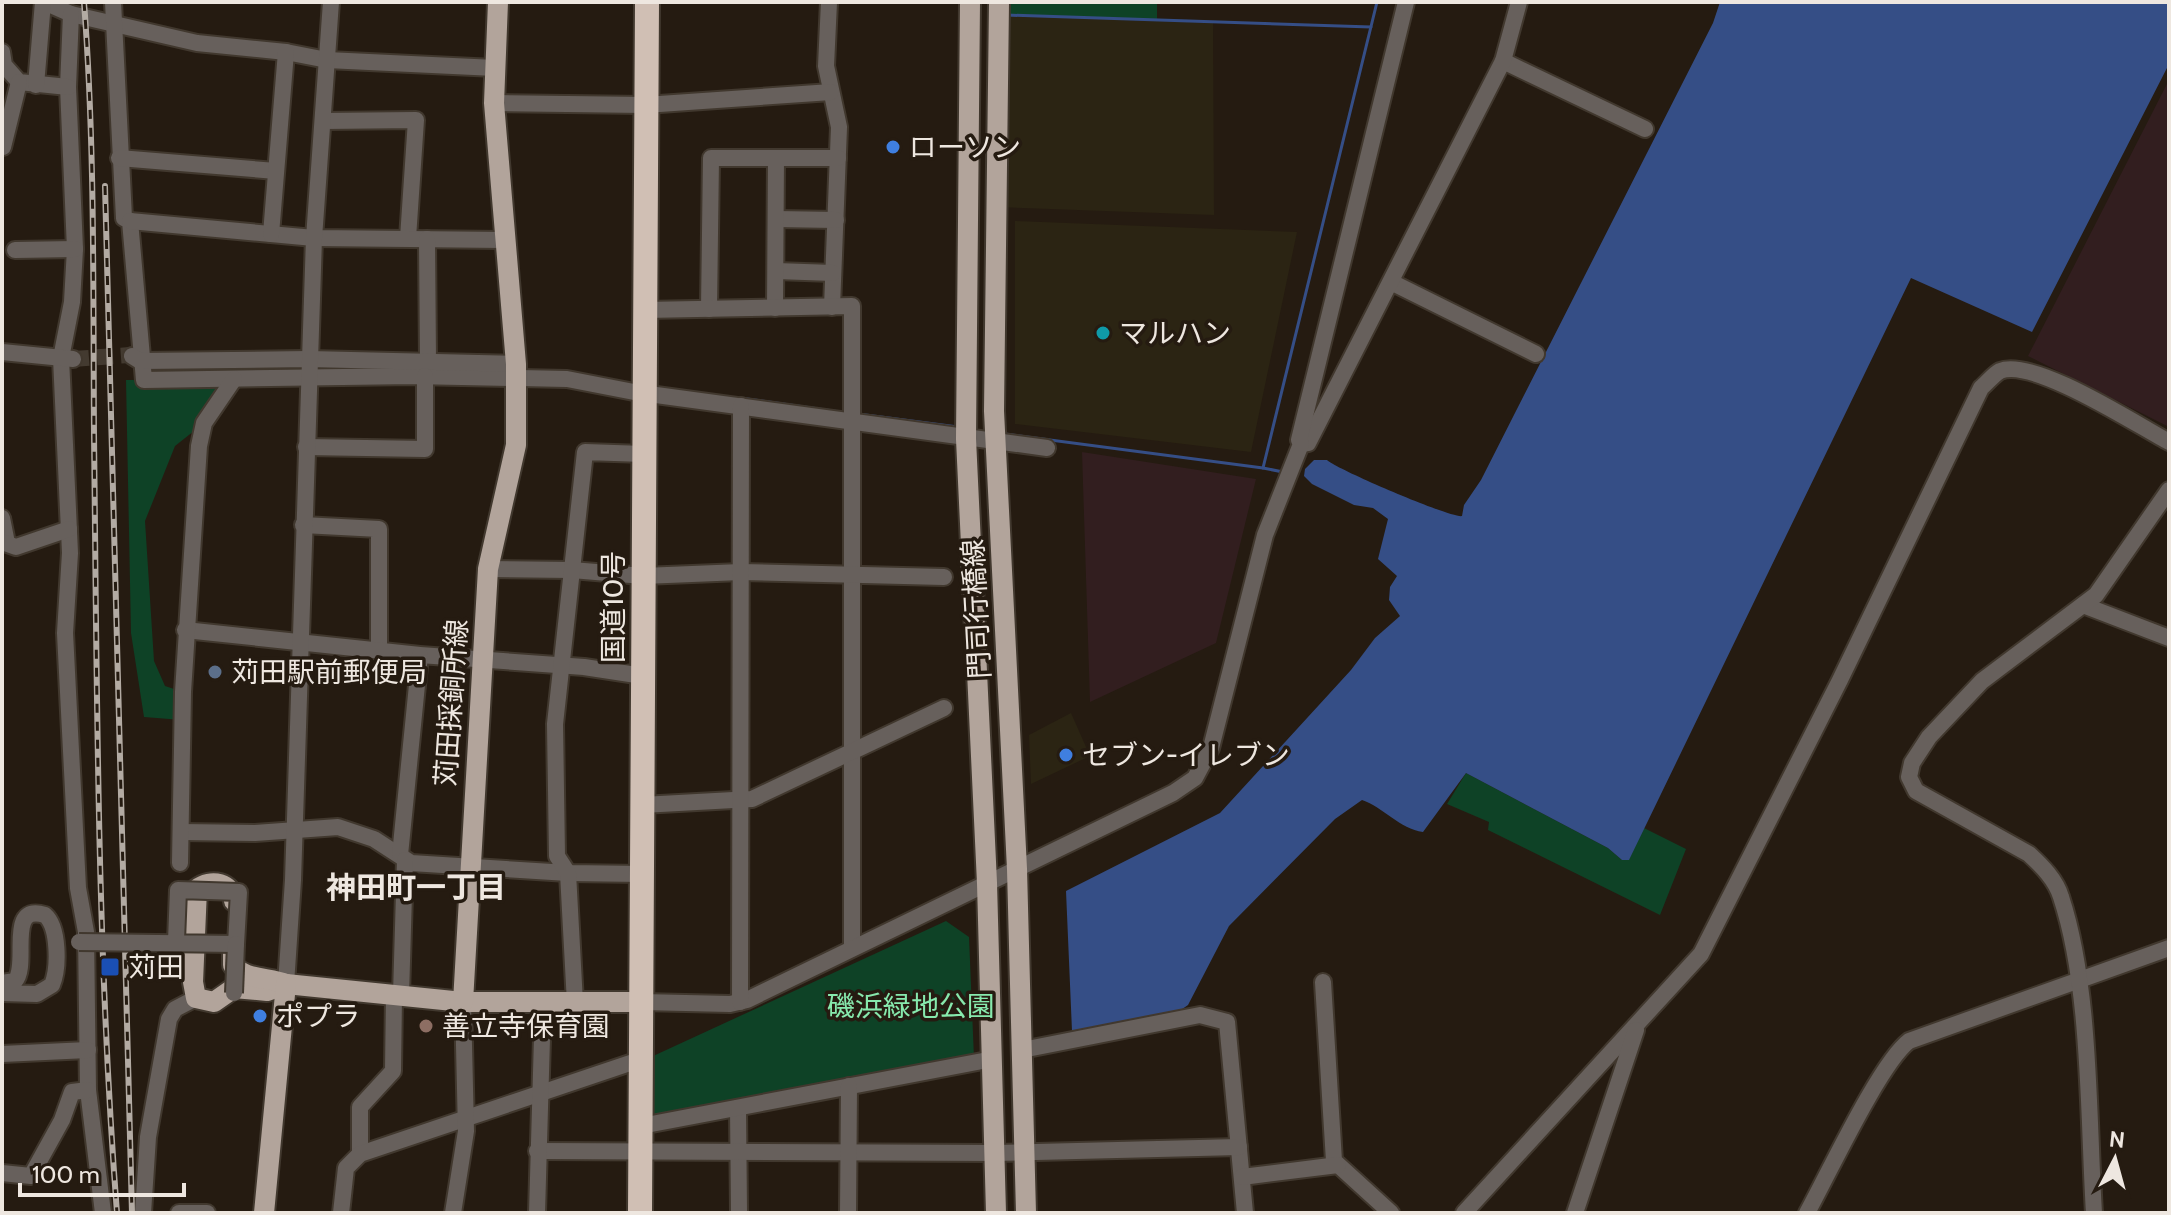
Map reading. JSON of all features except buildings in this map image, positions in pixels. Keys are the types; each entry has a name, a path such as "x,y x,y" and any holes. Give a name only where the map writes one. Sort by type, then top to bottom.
{"highway":[{"name":"国道10号","path":"637,2 644,310 640,393"},
{"name":"国道10号","path":"640,1213 635,1151 635,1002 640,105 647,2"},
{"name":"国道10号","path":"637,874 642,805 638,676"},
{"name":"国道10号","path":"628,1213 641,1126 636,1060"}],"main road":[{"name":"苅田採銅所線","path":"463,1002 488,569 516,445 516,372 494,103 498,2"},
{"name":"門司行橋線","path":"970,2 966,439 987,883 996,1213"},
{"name":"門司行橋線","path":"999,2 995,442 1017,869 1026,1213"},
{"path":"286,984 267,991 234,988 214,1002 196,998 193,990 197,889 207,883 220,883 233,893 233,965 237,971 286,984 463,1002 635,1002"},
{"path":"264,1213 286,984"}],"street":[{"path":"36,85 44,2 71,14 197,43 286,52 327,60 495,68"},
{"path":"113,2 124,218 314,238 504,240"},
{"path":"286,984 314,238 331,2"},
{"path":"829,2 826,66 839,127 832,307"},
{"path":"635,1002 740,1002 1173,793 1195,778 1211,748 1265,535 1301,444 1299,440 1406,2"},
{"path":"1301,444 1308,443 1503,61 1519,2"},
{"path":"71,14 68,87 75,249 67,358 69,529 65,633 78,888 86,932 88,1090 103,1213"},
{"path":"2,52 4,65 19,82 68,87"},
{"path":"271,234 286,52"},
{"path":"1503,61 1645,129"},
{"path":"3,147 19,82"},
{"path":"494,103 640,105 831,92"},
{"path":"323,121 416,120 408,238"},
{"path":"119,158 276,171"},
{"path":"709,309 711,158 838,158"},
{"path":"775,308 776,158"},
{"path":"776,219 836,220"},
{"path":"130,221 135,358 144,380 308,378 426,368"},
{"path":"306,447 425,449 427,239"},
{"path":"15,250 75,249"},
{"path":"776,271 833,273"},
{"path":"1391,282 1536,354"},
{"path":"644,310 852,306 852,948"},
{"path":"2,352 67,358"},
{"path":"135,358 309,359 516,372 640,393 1047,448"},
{"path":"1464,1213 1701,954 1840,680 1981,388 2000,371 2023,369 2052,379 2169,442"},
{"path":"180,863 185,630 199,446 204,423 234,379"},
{"path":"740,1002 741,406"},
{"path":"575,1003 568,873 557,856 555,724 585,452 639,453"},
{"path":"2094,1213 2079,980 2061,895 2044,868 2011,842 1916,791 1909,777 1912,763 1929,737 1982,681 2096,595 2133,546 2169,490"},
{"path":"2,518 5,542 16,547 69,529"},
{"path":"303,525 379,529 379,651"},
{"path":"488,569 572,570 638,576 741,572 944,577"},
{"path":"2083,605 2169,638"},
{"path":"185,630 420,655 561,665 638,676"},
{"path":"360,1154 360,1107 393,1071 402,858 420,655"},
{"path":"642,805 752,799 944,708"},
{"path":"181,832 294,830 328,826 350,829 402,858 469,867 637,874"},
{"path":"176,941 178,890 239,892 234,993"},
{"path":"2,983 15,981 21,972 20,929 24,919 34,913 45,915 54,928 55,974 52,985 37,994 2,993"},
{"path":"79,942 236,944"},
{"path":"1807,1213 1902,1046 2169,948"},
{"path":"1323,982 1334,1161 1391,1213"},
{"path":"143,1213 148,1137 169,1019 175,1009 196,998"},
{"path":"453,1213 464,1118 463,1002"},
{"path":"537,1213 543,1003"},
{"path":"1022,1050 1200,1015 1227,1022 1245,1213"},
{"path":"1575,1213 1639,1021"},
{"path":"2,1054 88,1050"},
{"path":"641,1126 993,1059"},
{"path":"341,1213 346,1168 360,1154 636,1060"},
{"path":"848,1213 849,1086"},
{"path":"2,1173 31,1176 62,1120 72,1092 88,1090"},
{"path":"738,1108 739,1213"},
{"path":"537,1151 996,1153 1239,1147"},
{"path":"1242,1177 1338,1165"},
{"path":"179,1213 207,1213"}],"shaded area":[{"path":"999,14 1213,23 1214,215 998,207"},
{"path":"2169,80 2169,427 2028,356"},
{"path":"1015,221 1297,232 1251,452 1015,424"},
{"path":"1082,452 1256,479 1216,643 1090,702"},
{"path":"1071,713 1090,756 1031,784 1029,735"}],"green space":[{"path":"999,2 1157,2 1157,19 999,14"},
{"path":"234,379 204,423 175,446 145,521 154,661 165,686 183,692 182,720 144,717 131,633 126,380"},
{"path":"1466,773 1608,848 1622,860 1629,859 1644,828 1686,849 1660,915 1488,830 1489,822 1447,804"},
{"name":"磯浜緑地公園","path":"946,921 969,937 974,1058 650,1116 651,1057"}],"water":[{"path":"1720,2 2169,2 2169,64 2032,332 1911,278 1629,860 1622,860 1608,848 1466,773 1423,832 1407,827 1362,800 1335,819 1229,926 1188,1005 1178,1012 1072,1031 1066,891 1220,813 1351,670 1375,638 1400,616 1389,600 1390,587 1397,576 1378,559 1388,519 1373,508 1354,505 1312,484 1304,476 1305,469 1314,460 1327,460 1394,492 1462,516 1464,505 1481,480 1713,23"}],"waterway":[{"path":"1005,434 1263,468 1377,2"},
{"path":"1006,15 1371,27"},
{"path":"193,368 306,369"},
{"path":"317,369 354,369"},
{"path":"747,399 847,413"},
{"path":"858,414 958,427"},
{"path":"1263,468 1283,472"}],"tunnel":[{"path":"73,359 130,355"}],"railway":[{"path":"84,2 92,164 97,726 102,921 117,1213"},
{"path":"105,186 132,1213"}],"place":[{"name":"ローソン","path":"893,147"},
{"name":"マルハン","path":"1103,333"},
{"name":"苅田駅前郵便局","path":"215,672"},
{"name":"セブン-イレブン","path":"1066,755"},
{"name":"苅田","path":"110,967"},
{"name":"ポプラ","path":"260,1016"},
{"name":"善立寺保育園","path":"426,1026"}],"district":[{"name":"神田町一丁目","path":"416,887"}]}
